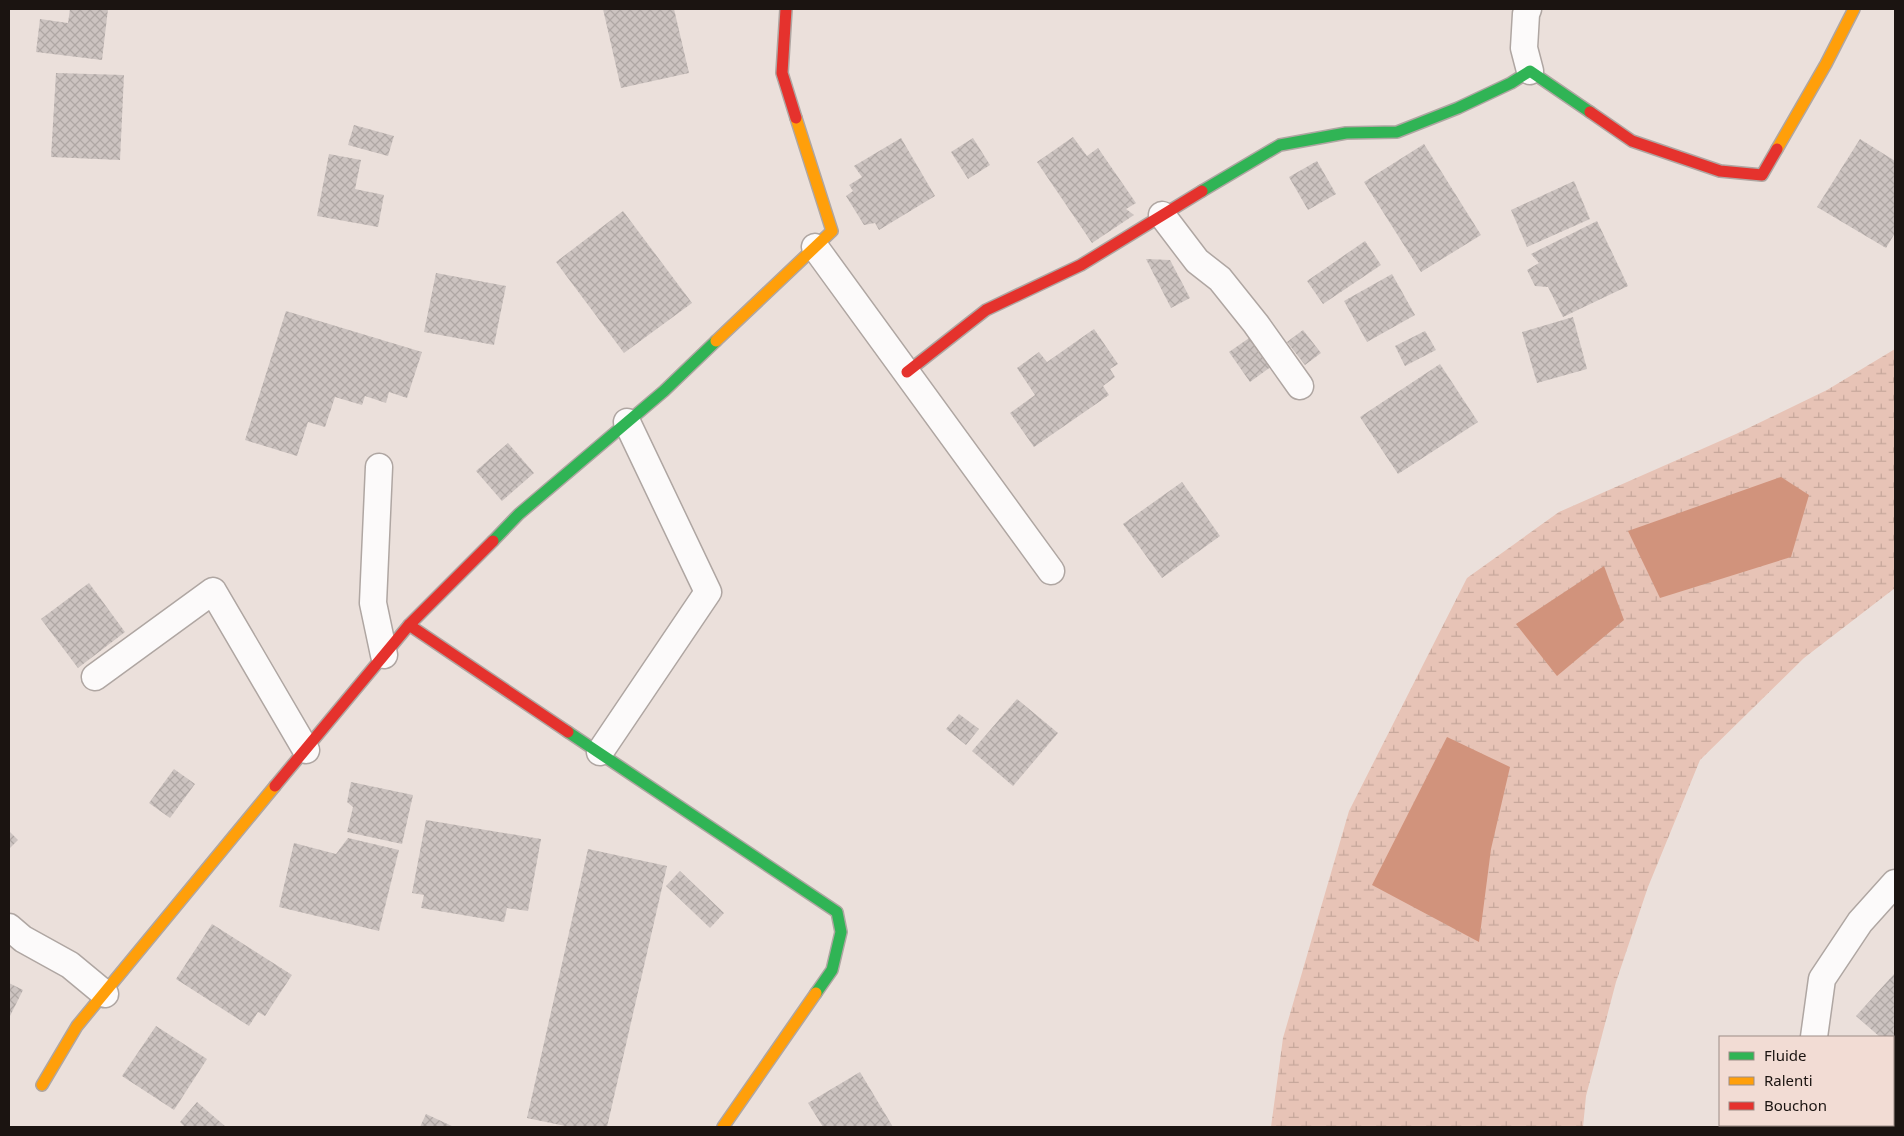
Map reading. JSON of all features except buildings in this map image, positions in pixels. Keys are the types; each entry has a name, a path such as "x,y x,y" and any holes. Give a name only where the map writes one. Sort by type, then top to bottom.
{"street":[{"path":"42,1085 77,1026 409,624 519,514 664,390 832,231 782,73 786,9"},
{"path":"1528,9 1524,48 1530,71 1632,141 1720,172 1762,175 1826,64 1854,9"},
{"path":"906,372 986,310 1081,265 1280,145 1346,133 1397,132 1458,108 1511,83 1530,71"},
{"path":"1162,215 1197,261 1220,278 1256,324 1300,386"},
{"path":"815,246 1051,571"},
{"path":"600,752 708,592 627,422"},
{"path":"379,467 373,603 384,655"},
{"path":"95,677 213,591 306,750"},
{"path":"409,624 837,912 841,932 832,970 723,1127"},
{"path":"1814,1036 1822,979 1860,922 1895,883"},
{"path":"9,927 23,939 70,965 105,994"}],"green space":[{"path":"1895,349 1895,588 1804,658 1700,760 1648,887 1616,982 1586,1096 1583,1127 1271,1127 1283,1038 1349,811 1467,578 1559,512 1736,434 1827,390"}],"shaded area":[{"path":"1781,477 1809,495 1791,557 1660,598 1628,531"},
{"path":"1604,566 1624,620 1557,676 1516,624"},
{"path":"1447,737 1510,767 1491,849 1479,942 1372,885"}],"traffic: fast":[{"path":"1202,191 1280,145 1346,133 1397,132 1458,108 1511,83 1530,71 1590,112"},
{"path":"493,541 519,514 664,391 716,341"},
{"path":"568,732 837,912 841,932 832,970 816,993"}],"traffic: slow":[{"path":"1777,149 1826,64 1854,9"},
{"path":"716,341 832,231 796,118"},
{"path":"42,1085 77,1026 275,786"},
{"path":"723,1127 816,993"}],"traffic: jam":[{"path":"786,9 782,73 796,118"},
{"path":"1590,112 1632,141 1720,171 1762,175 1777,149"},
{"path":"907,372 986,310 1081,265 1202,191"},
{"path":"275,786 409,625 493,541"},
{"path":"409,625 568,732"}]}
